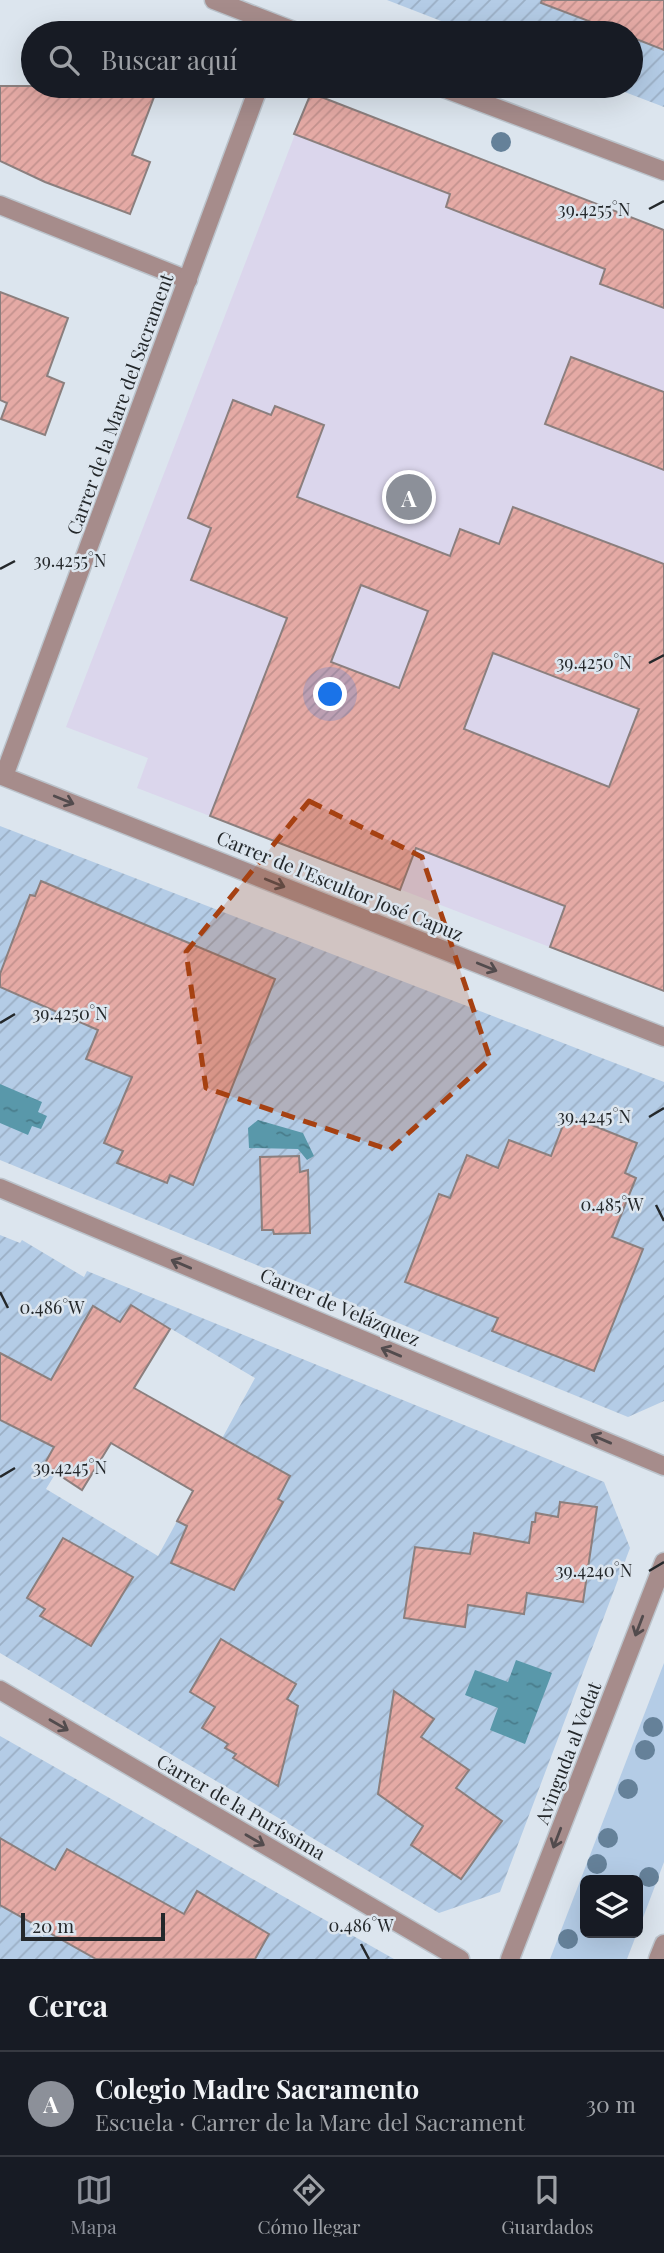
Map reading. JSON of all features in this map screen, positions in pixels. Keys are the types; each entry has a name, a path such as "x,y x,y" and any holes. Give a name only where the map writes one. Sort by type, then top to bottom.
{"street":[{"path":"214,0 260,21"},
{"name":"Carrer de la Mare del Sacrament","path":"2,776 255,98"},
{"path":"470,98 664,171"},
{"path":"0,205 188,280"},
{"name":"Carrer de l'Escultor José Capuz","path":"2,776 664,1037"},
{"name":"Carrer de Velázquez","path":"0,1188 664,1466"},
{"name":"Avinguda al Vedat","path":"510,1959 664,1562"},
{"name":"Carrer de la Puríssima","path":"0,1690 460,1959"},
{"path":"658,1959 664,1944"}],"highlighted area":[{"path":"309,801 422,857 490,1059 390,1150 206,1088 186,952"}],"shaded area":[{"path":"387,0 664,0 664,107 640,98 643,98 643,21 441,21"},
{"path":"309,98 324,98 664,230 664,991 137,788 148,758 66,727"},
{"path":"0,826 664,1082 664,1401 628,1417 0,1160"},
{"path":"0,1235 20,1243 22,1240 84,1277 87,1271 604,1482 630,1548 500,1892 439,1913 0,1653","holes":["151,1317 255,1378 158,1556 46,1489"]},
{"path":"664,1663 664,1862 643,1918 643,1875 582,1875"},
{"path":"0,1736 394,1959 0,1959"},
{"path":"580,1881 580,1938 635,1938 627,1959 550,1959"}],"water":[{"path":"0,1084 42,1102 38,1112 47,1116 41,1129 32,1126 28,1135 0,1123"},
{"path":"258,1120 303,1133 314,1156 307,1160 298,1149 249,1148 248,1128"},
{"path":"516,1660 552,1673 525,1744 490,1730 498,1708 465,1695 475,1670 508,1682"}],"building":[{"path":"542,0 664,0 664,50 643,42 643,21 588,21 541,3"},
{"path":"0,86 21,86 21,98 154,98 132,155 150,162 130,214 45,182 0,161"},
{"path":"309,98 324,98 664,230 664,308 600,284 605,269 446,207 450,194 294,134"},
{"path":"0,292 68,318 47,376 64,383 45,435 1,419 7,403 0,400"},
{"path":"571,357 664,392 664,470 545,424"},
{"path":"233,400 271,415 275,406 324,425 297,497 450,556 460,529 499,544 513,507 664,564 664,991 550,947 565,906 416,848 400,890 210,816 287,618 191,580 211,528 188,518","holes":["361,585 428,611 399,688 331,662","493,653 639,709 609,787 464,729"]},
{"path":"41,881 275,979 193,1185 170,1175 167,1183 117,1163 123,1151 104,1143 132,1077 86,1059 98,1030 0,987 0,974 30,895 35,896"},
{"path":"567,1115 637,1143 625,1173 636,1178 612,1237 643,1249 594,1371 492,1331 498,1318 405,1282 439,1194 450,1198 467,1155 498,1168 509,1140 551,1156"},
{"path":"299,1156 300,1172 308,1170 310,1233 274,1234 273,1230 262,1230 260,1157"},
{"path":"131,1305 170,1329 134,1388 290,1476 278,1499 283,1502 234,1590 171,1563 187,1526 177,1521 193,1491 111,1443 82,1490 44,1465 54,1447 0,1420 0,1353 51,1380 93,1306 120,1322"},
{"path":"560,1502 597,1507 583,1602 527,1593 524,1614 468,1605 465,1627 404,1618 415,1547 470,1554 474,1533 529,1543 536,1513 558,1517"},
{"path":"63,1538 133,1577 91,1646 40,1616 45,1609 27,1598"},
{"path":"221,1639 296,1684 287,1699 298,1706 278,1786 233,1758 236,1754 225,1748 228,1744 202,1728 215,1707 190,1692"},
{"path":"394,1691 434,1719 421,1737 469,1770 456,1788 502,1821 461,1879 411,1845 423,1826 378,1794"},
{"path":"0,1838 55,1870 67,1849 184,1914 197,1891 269,1934 255,1959 96,1959 0,1905"}],"place":[{"name":"Colegio Madre Sacramento","path":"409,497"}]}
